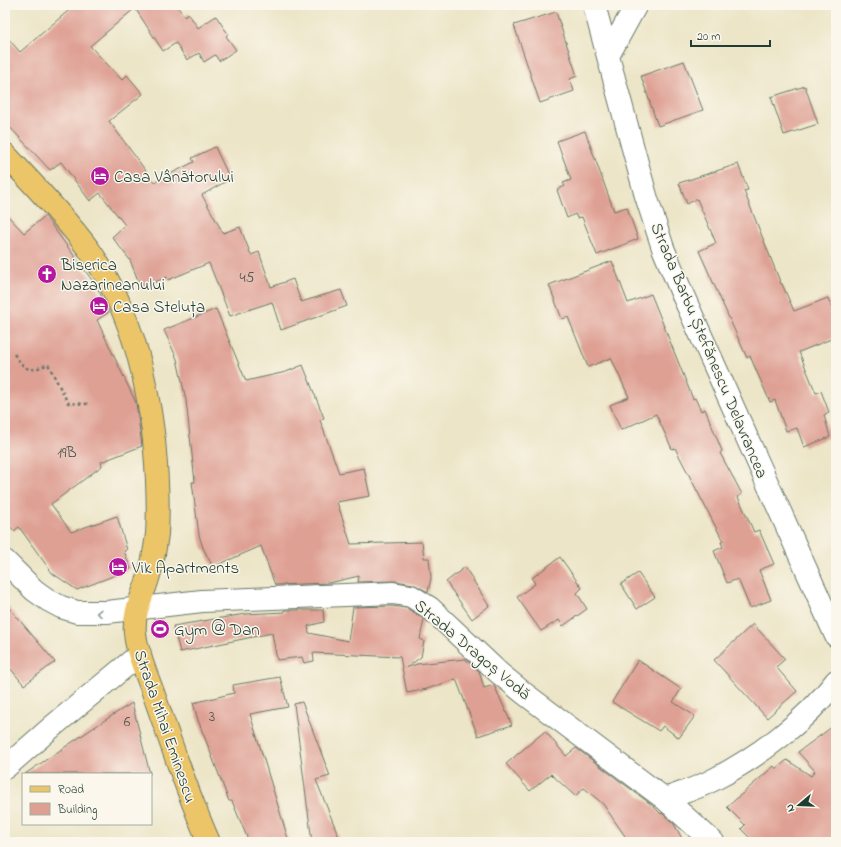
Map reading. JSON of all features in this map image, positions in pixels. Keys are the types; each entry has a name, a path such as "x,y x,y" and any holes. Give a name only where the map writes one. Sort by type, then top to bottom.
{"main road":[{"name":"Strada Mihai Eminescu","path":"5,154 61,214 88,248 115,292 127,319 137,350 145,380 150,412 156,464 158,501 157,535 148,581 137,608 135,633 140,654 181,772 209,842"}],"street":[{"name":"Strada Barbu Ștefănescu Delavrancea","path":"594,5 646,196 663,248 681,292 836,636"},
{"path":"608,56 636,5"},
{"name":"Strada Dragoș Vodă","path":"5,561 34,590 48,600 61,607 78,612 107,612 202,601 393,593 411,596 430,608 499,673 665,799 713,842"},
{"path":"5,768 140,654"},
{"path":"665,799 713,780 767,746 791,728 819,701 836,681"}],"path":[{"path":"14,354 22,365 28,369 36,370 48,364 68,403 88,404"}],"building":[{"path":"75,5 176,5 185,17 188,13 198,28 216,16 228,34 226,36 236,50 219,61 215,55 204,62 199,53 187,60 176,43 163,51 135,8 90,46 122,80 127,75 143,94 109,121 154,182 194,162 192,158 215,147 230,179 202,195 223,233 240,227 251,255 259,252 271,287 293,279 301,302 341,290 347,306 281,330 272,302 230,316 209,263 168,280 167,277 141,288 130,260 112,237 125,225 100,193 90,201 61,162 50,170 5,122 5,35 20,52"},
{"path":"556,12 577,76 570,79 574,91 540,103 514,25"},
{"path":"684,61 703,110 658,126 641,76"},
{"path":"805,86 818,124 784,135 771,97"},
{"path":"585,131 614,211 627,207 638,239 597,255 582,217 577,218 575,214 567,218 557,190 565,186 563,183 571,180 557,141"},
{"path":"738,164 748,190 744,191 781,284 794,311 828,298 836,318 836,337 799,352 816,393 821,391 829,412 824,415 830,437 804,447 797,428 786,431 775,400 770,402 750,356 747,358 699,251 716,243 697,199 687,204 679,183"},
{"path":"5,213 24,233 45,216 97,287 109,312 97,320 136,403 142,446 101,462 102,466 51,504 71,532 117,516 127,550 124,551 131,569 77,590 52,573 19,527 14,531 5,520"},
{"path":"612,261 628,303 651,294 693,399 695,398 701,411 705,409 722,451 720,453 742,494 738,497 754,532 759,530 774,564 759,570 771,600 750,608 738,579 727,583 714,551 723,547 721,542 723,541 675,448 672,449 656,414 621,430 610,405 629,397 611,358 588,367 568,317 562,319 549,285"},
{"path":"216,309 246,381 286,372 303,365 324,418 320,420 339,473 364,468 370,496 337,502 351,544 422,542 424,558 429,558 431,578 428,592 413,584 395,581 358,582 359,576 329,583 275,585 261,546 213,567 203,548 199,535 192,482 195,482 186,400 177,359 164,330"},
{"path":"560,557 582,588 577,593 587,609 563,626 559,620 541,631 517,597 535,584 532,578"},
{"path":"465,567 489,606 472,619 446,582"},
{"path":"638,573 655,597 637,609 621,584"},
{"path":"5,603 55,662 24,685 5,662"},
{"path":"392,606 406,608 424,619 420,639 424,641 421,657 406,668 417,664 465,659 479,671 484,688 494,685 512,725 478,736 456,679 427,689 407,693 400,657 313,653 314,661 304,663 302,657 277,660 272,633 180,652 173,626 245,614 285,612 284,610 323,610 324,622 308,626 309,633 348,641 353,607"},
{"path":"753,624 785,659 776,667 797,691 767,718 714,660"},
{"path":"638,660 681,689 673,702 695,716 679,738 663,726 659,731 612,702"},
{"path":"280,677 288,707 250,714 289,842 249,842 232,801 229,801 193,703 234,693 233,685"},
{"path":"302,702 330,776 316,780 341,842 312,842 294,704"},
{"path":"132,703 150,773 26,773"},
{"path":"836,724 836,842 754,842 741,829 745,825 727,807 774,766 776,769 787,760 811,776 815,771 798,752"},
{"path":"545,731 566,756 576,748 652,805 674,824 684,842 629,842 603,804 584,788 575,796 551,774 530,791 506,764"}],"place":[{"name":"Casa Vânătorului","path":"100,176"},
{"name":"Biserica Nazarineanului","path":"47,274"},
{"name":"Casa Steluța","path":"99,306"},
{"name":"Vik Apartments","path":"118,567"},
{"name":"Gym @ Dan","path":"160,629"}]}
